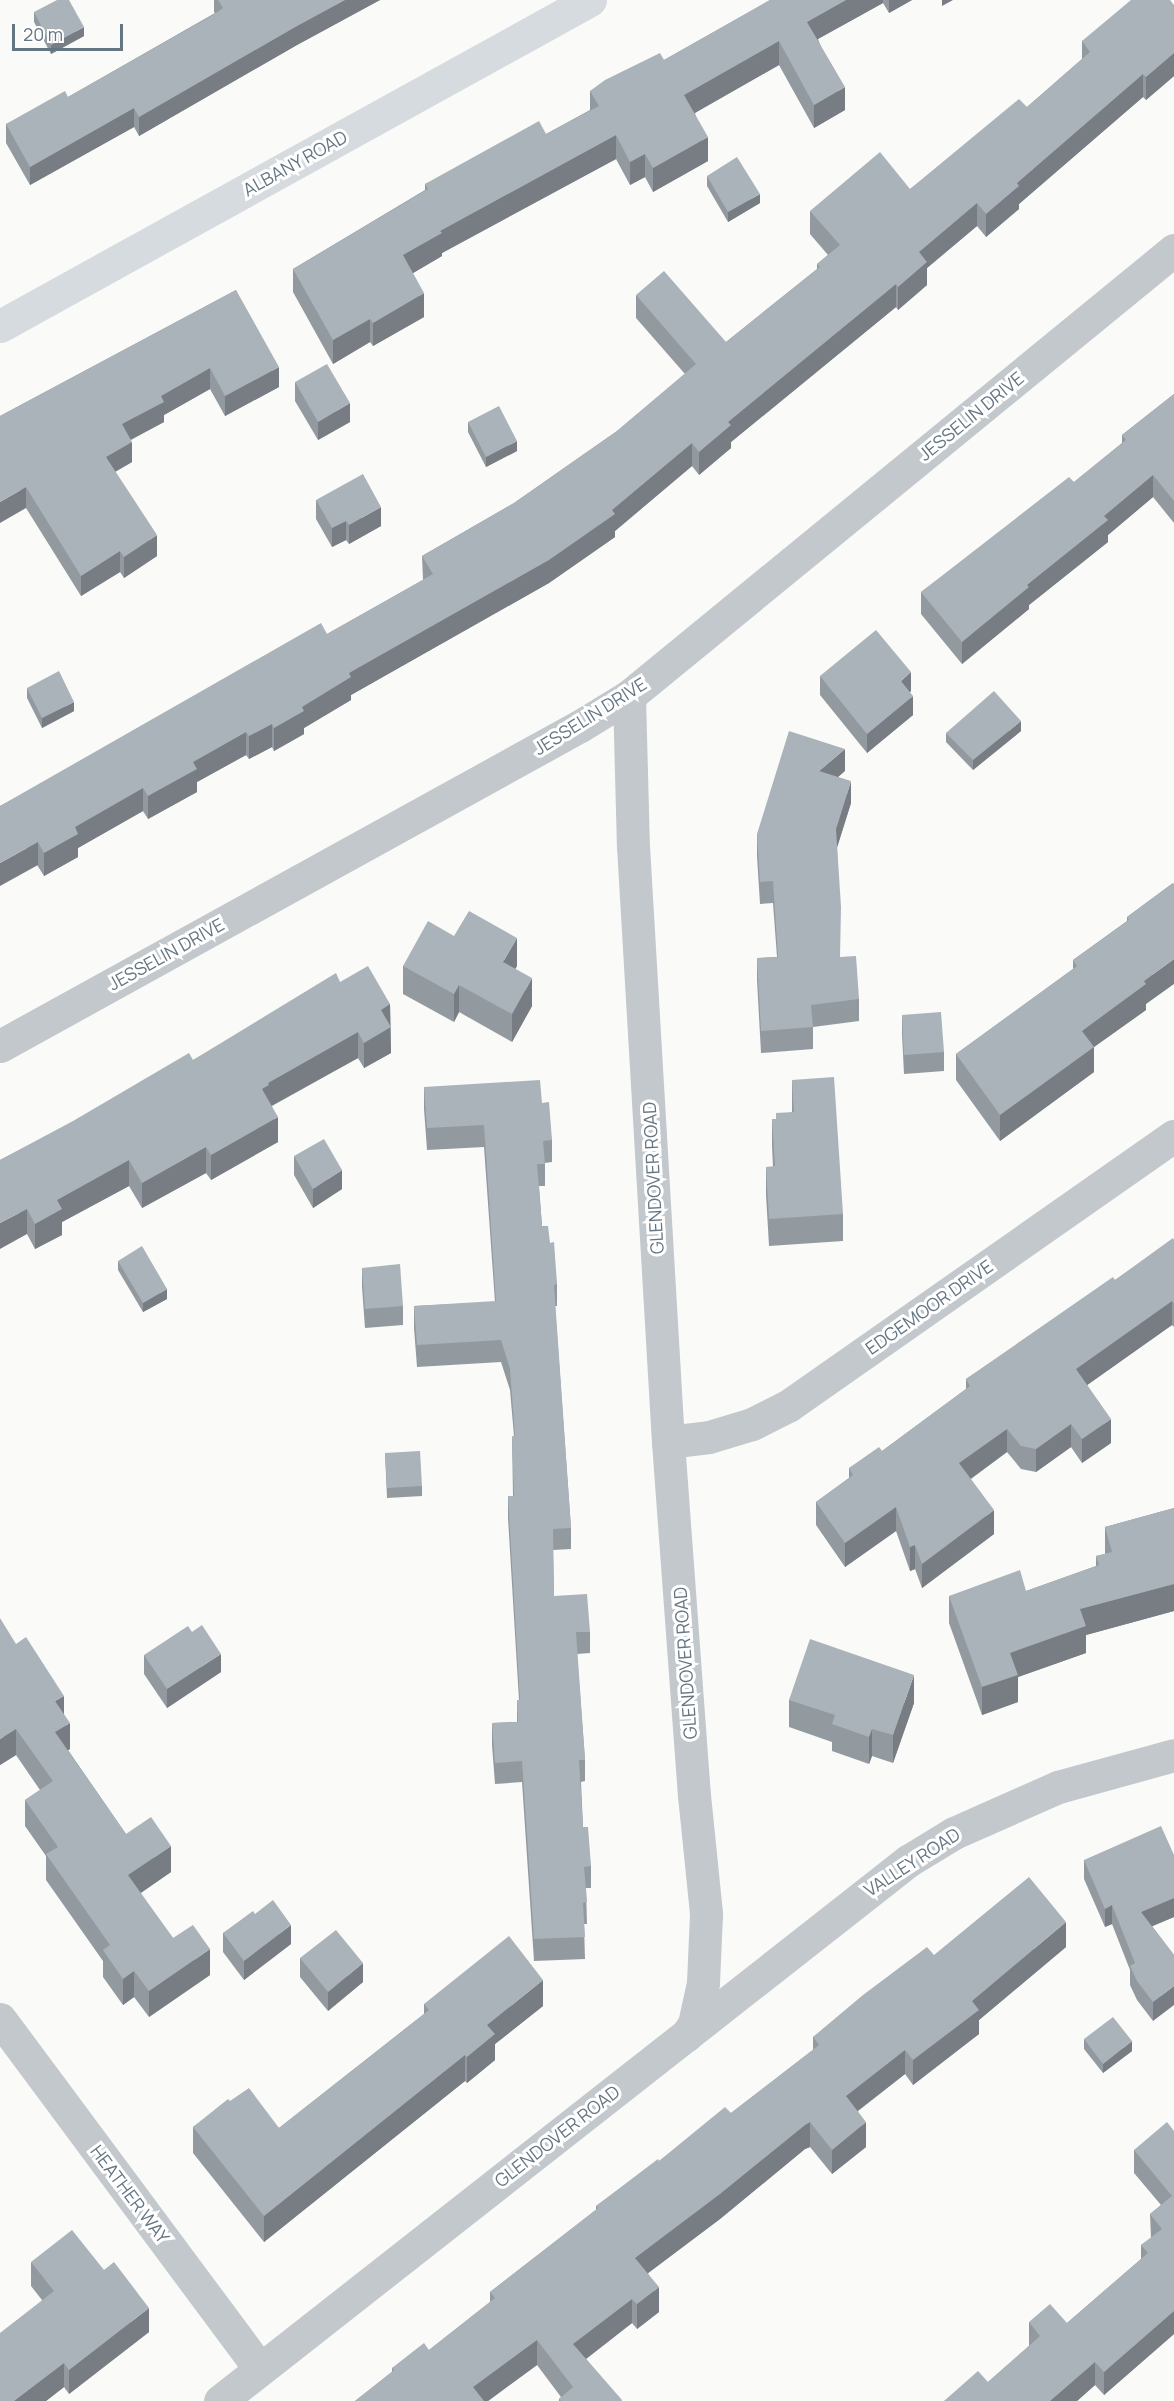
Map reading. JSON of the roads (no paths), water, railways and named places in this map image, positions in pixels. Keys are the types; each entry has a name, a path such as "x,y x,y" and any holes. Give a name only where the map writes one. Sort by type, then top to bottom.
{"street":[{"name":"ALBANY ROAD","path":"0,326 590,0"},
{"name":"JESSELIN DRIVE","path":"0,1046 580,726 629,696 1174,250"},
{"name":"GLENDOVER ROAD","path":"220,2401 427,2236 686,2037 694,2024 703,1983 706,1914 693,1795 668,1442 634,858 629,696"},
{"name":"EDGEMOOR DRIVE","path":"668,1442 709,1437 752,1424 788,1406 1174,1136"},
{"name":"VALLEY ROAD","path":"686,2037 855,1900 908,1861 954,1833 1058,1787 1174,1755"},
{"name":"HEATHER WAY","path":"0,2019 260,2369"}]}
